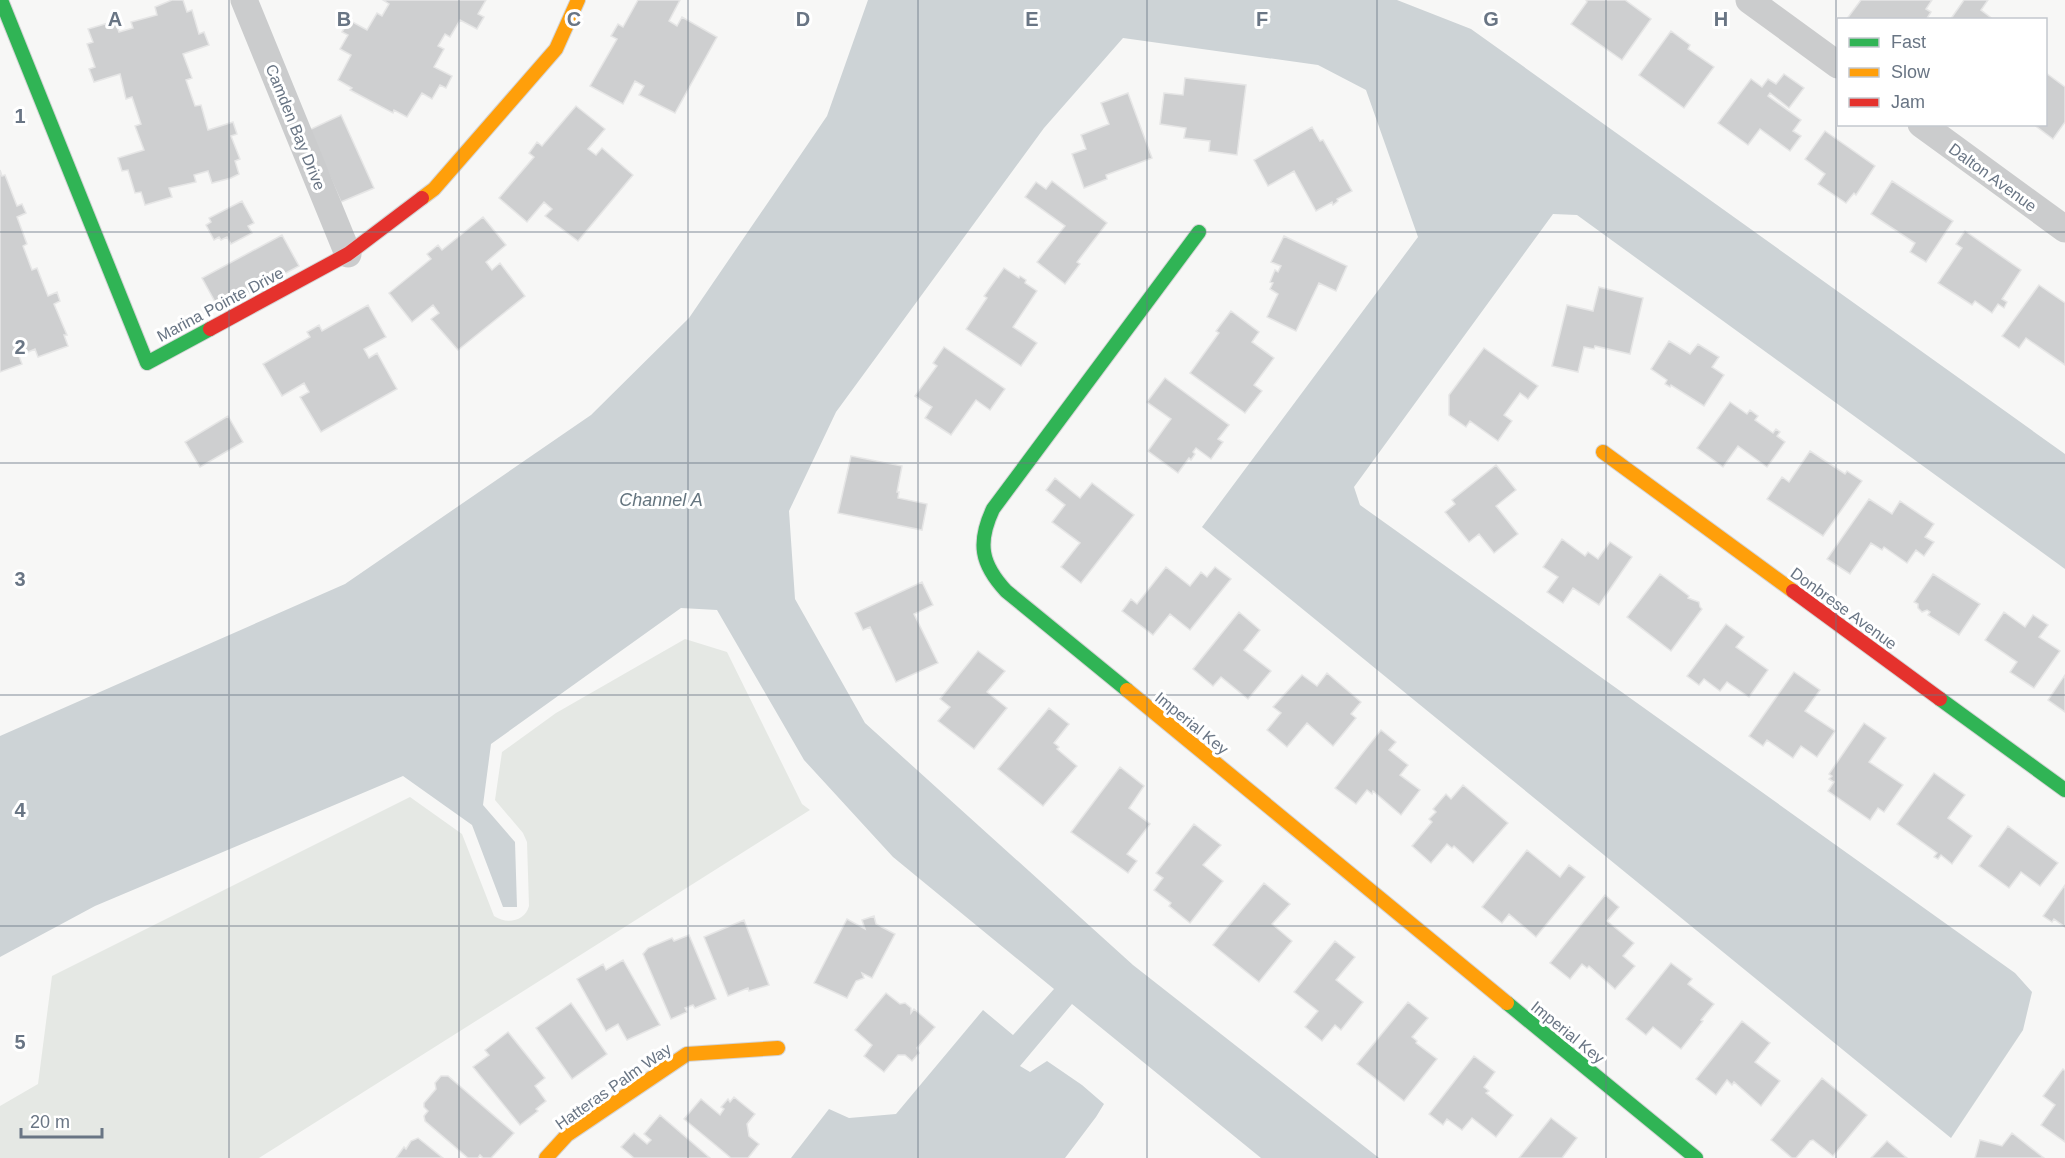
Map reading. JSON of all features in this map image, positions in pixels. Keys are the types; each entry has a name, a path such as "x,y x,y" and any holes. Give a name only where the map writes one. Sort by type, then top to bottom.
{"street":[{"name":"Marina Pointe Drive","path":"1,0 147,363 348,254 434,189 556,50 578,0"},
{"name":"Camden Bay Drive","path":"244,0 348,254"},
{"path":"1749,0 1837,64"},
{"name":"Dalton Avenue","path":"1924,126 2065,229"},
{"name":"Imperial Key","path":"1199,232 993,509 987,521 982,547 989,571 1006,591 1696,1158"},
{"name":"Donbrese Avenue","path":"1603,452 2065,790"},
{"name":"Hatteras Palm Way","path":"546,1158 567,1135 687,1054 778,1048"}],"shaded area":[{"path":"685,639 727,652 802,804 810,810 259,1158 0,1158 0,1106 38,1084 52,976 410,797 462,834 494,916 510,921 524,915 529,906 527,842 523,833 495,800 502,752 556,713"}],"water":[{"name":"Channel A","path":"868,0 1397,0 1471,29 2065,454 2065,569 1577,215 1553,214 1354,487 1360,505 2015,973 2032,992 2023,1030 1951,1138 1202,527 1418,237 1366,90 1318,65 1123,38 1044,128 836,412 789,511 795,599 865,723 1133,965 1379,1158 1261,1158 1072,1004 1020,1066 1030,1072 1047,1061 1082,1085 1104,1104 1065,1158 791,1158 829,1109 849,1118 896,1114 983,1010 1013,1035 1054,989 893,857 804,760 717,610 681,608 491,744 483,805 515,842 517,907 503,907 472,825 403,776 95,906 0,957 0,736 345,584 591,415 689,318 827,116"}],"building":[{"path":"172,0 183,0 187,12 192,10 199,34 204,32 209,45 183,54 192,78 186,80 195,106 201,105 208,130 233,122 237,134 231,136 240,159 235,161 239,174 212,183 208,171 194,175 196,182 169,188 172,197 145,205 141,192 135,193 128,170 122,171 118,158 144,150 135,126 141,124 132,97 126,99 120,74 94,82 89,69 95,67 87,44 93,42 88,29 115,21 119,32 133,28 131,22 157,15 155,7"},
{"path":"383,0 486,0 478,14 484,17 477,29 460,20 450,37 445,34 438,46 444,49 434,67 452,76 446,88 440,85 432,99 422,93 407,117 394,110 393,113 350,90 352,88 338,80 351,55 340,49 348,35 342,32 349,20 367,30 377,13 382,16 389,4"},
{"path":"638,0 680,0 669,21 677,26 682,17 717,37 675,113 639,95 644,86 635,81 623,104 590,86 617,39 611,36 618,24 623,27"},
{"path":"1586,0 1625,0 1651,19 1622,60 1571,24 1587,2"},
{"path":"1861,0 1932,0 1926,9 1931,12 1927,18 1848,18"},
{"path":"1964,0 1988,0 1981,10 1991,18 1951,18"},
{"path":"1671,31 1690,45 1688,49 1714,67 1684,108 1639,75"},
{"path":"1784,74 1804,88 1789,108 1770,93 1768,96 1801,120 1793,131 1801,136 1790,151 1760,129 1748,145 1718,123 1751,79 1762,87 1768,79 1776,84"},
{"path":"2047,74 2065,87 2065,122 2053,139 2036,126 2047,126"},
{"path":"1185,78 1246,85 1237,155 1209,151 1210,141 1184,138 1186,128 1160,124 1164,93 1183,95"},
{"path":"1128,93 1152,158 1106,175 1107,179 1084,188 1072,154 1086,149 1081,135 1109,124 1101,103"},
{"path":"576,106 605,129 588,149 596,155 602,148 633,175 578,241 545,216 552,209 544,202 527,222 499,198 534,157 529,153 537,142 542,146"},
{"path":"341,115 374,188 341,202 309,130"},
{"path":"1312,127 1320,141 1323,140 1352,191 1337,199 1338,201 1333,205 1332,202 1316,211 1294,171 1268,186 1254,160"},
{"path":"1825,131 1875,166 1856,195 1854,193 1846,203 1818,184 1825,174 1805,159"},
{"path":"0,170 2,176 5,175 17,206 22,204 26,213 17,217 27,244 23,246 32,270 37,268 48,296 57,292 60,301 54,304 67,335 64,335 68,346 38,357 35,349 19,356 22,364 0,372"},
{"path":"1052,181 1107,223 1077,262 1080,264 1065,284 1037,262 1065,226 1025,197 1036,182 1046,189"},
{"path":"1892,181 1953,221 1926,262 1910,252 1915,243 1871,214"},
{"path":"242,201 254,223 248,226 252,233 231,244 227,237 214,240 206,225 211,222 209,218"},
{"path":"483,217 506,245 486,262 492,270 500,263 525,296 458,350 431,319 439,313 433,305 412,322 389,293 431,259 427,254 438,245 442,250"},
{"path":"1965,231 2021,270 2002,299 2007,302 2004,308 1998,304 1992,313 1975,301 1972,305 1938,283 1962,248 1956,244"},
{"path":"282,235 299,266 219,309 202,278"},
{"path":"1284,236 1347,266 1336,291 1319,283 1296,331 1267,317 1278,294 1270,289 1273,283 1270,282 1275,270 1278,272 1281,266 1271,262"},
{"path":"1004,268 1026,280 1025,283 1037,291 1013,327 1037,343 1021,366 966,329 987,298 984,296"},
{"path":"2039,285 2065,303 2065,365 2026,338 2019,348 2002,336"},
{"path":"1599,287 1643,298 1630,354 1595,346 1594,349 1584,347 1578,372 1552,366 1567,305 1593,311"},
{"path":"368,305 386,337 364,349 369,358 377,353 397,389 321,432 300,397 309,392 304,383 282,396 263,364 310,337 307,332 319,325 322,331"},
{"path":"1231,311 1259,332 1252,342 1274,358 1254,385 1262,391 1245,413 1190,373 1219,333 1216,331"},
{"path":"1669,341 1690,354 1698,344 1719,357 1712,367 1724,375 1704,406 1671,385 1670,387 1665,384 1667,380 1651,369"},
{"path":"944,347 1005,389 990,410 976,400 951,435 925,418 932,407 915,396 937,366 933,363"},
{"path":"1484,348 1538,386 1528,399 1520,393 1504,415 1512,421 1498,441 1470,421 1466,427 1449,415 1449,395"},
{"path":"1165,378 1229,425 1218,439 1223,442 1211,459 1196,448 1191,460 1189,458 1178,473 1148,451 1171,419 1147,402"},
{"path":"1730,402 1747,414 1750,410 1758,416 1755,420 1773,433 1776,429 1780,432 1777,436 1785,442 1767,467 1738,446 1723,467 1697,448"},
{"path":"228,416 243,442 200,467 185,442"},
{"path":"1810,451 1845,474 1847,471 1862,481 1823,536 1767,499 1782,477 1789,482"},
{"path":"851,456 902,466 898,498 927,504 922,530 838,513"},
{"path":"1496,465 1516,490 1496,506 1518,534 1494,553 1479,534 1469,542 1445,512 1455,504 1452,500"},
{"path":"1055,478 1080,498 1092,483 1134,515 1081,583 1061,567 1080,543 1052,522 1065,505 1046,490"},
{"path":"1869,499 1892,514 1900,501 1934,524 1925,537 1934,542 1924,556 1916,550 1907,563 1884,547 1882,550 1871,543 1850,574 1827,559"},
{"path":"1562,539 1585,556 1588,552 1598,559 1610,542 1632,557 1599,605 1573,588 1563,603 1547,592 1558,577 1543,567"},
{"path":"1166,567 1190,586 1201,572 1207,577 1215,567 1231,579 1190,630 1170,614 1153,635 1122,611 1131,599 1137,604"},
{"path":"1660,574 1689,596 1688,598 1699,602 1702,609 1671,651 1627,617"},
{"path":"1933,574 1980,604 1959,635 1928,615 1930,612 1927,610 1922,612 1918,604 1914,602"},
{"path":"922,582 933,605 914,614 938,663 896,682 870,627 863,630 855,613"},
{"path":"1239,612 1260,630 1244,650 1271,671 1248,699 1221,677 1213,686 1193,669"},
{"path":"2004,612 2025,627 2033,615 2048,625 2039,637 2060,651 2034,688 2010,672 2017,662 1985,640"},
{"path":"1726,624 1744,637 1736,647 1768,670 1749,697 1727,682 1720,691 1704,679 1699,685 1687,676"},
{"path":"978,651 1005,671 987,692 1007,708 974,749 938,721 950,707 940,699"},
{"path":"1794,672 1820,690 1805,711 1835,731 1817,757 1801,746 1793,758 1767,740 1763,746 1749,736"},
{"path":"1327,673 1361,702 1351,714 1356,718 1333,746 1307,723 1287,747 1267,730 1281,713 1273,707 1302,675 1317,686"},
{"path":"2065,675 2065,712 2048,700"},
{"path":"1049,708 1069,724 1054,743 1059,747 1057,749 1077,766 1043,806 998,769"},
{"path":"1864,723 1886,738 1869,762 1903,785 1884,812 1878,808 1870,820 1828,791 1834,782 1829,779 1832,776 1829,774"},
{"path":"1381,730 1396,742 1389,750 1408,765 1400,775 1420,790 1401,815 1373,791 1372,794 1367,790 1356,804 1335,788"},
{"path":"1120,767 1144,786 1129,808 1150,824 1127,854 1137,861 1128,873 1071,832"},
{"path":"1934,773 1965,795 1948,818 1972,836 1952,864 1941,855 1938,859 1934,857 1937,853 1897,824"},
{"path":"1463,785 1508,823 1473,863 1454,846 1452,848 1447,844 1431,863 1412,846 1432,822 1429,819 1436,812 1433,809 1446,794 1451,799"},
{"path":"1194,824 1221,845 1203,865 1223,881 1190,923 1169,906 1171,903 1154,890 1163,878 1156,873"},
{"path":"2008,826 2058,863 2040,886 2021,872 2009,888 1979,866"},
{"path":"1527,850 1560,877 1569,865 1585,877 1536,937 1509,914 1502,923 1482,907"},
{"path":"1264,883 1290,904 1272,924 1292,941 1259,982 1213,945"},
{"path":"2065,885 2065,927 2054,919 2052,922 2043,916"},
{"path":"1605,895 1619,907 1607,921 1634,943 1623,956 1635,966 1615,989 1589,966 1587,968 1582,964 1570,979 1550,963"},
{"path":"874,916 876,924 895,934 872,978 862,973 864,978 856,981 847,998 814,983 847,919 865,929 862,920"},
{"path":"744,920 769,985 749,991 748,988 728,996 704,937"},
{"path":"689,935 716,999 695,1008 693,1005 685,1008 687,1012 671,1019 643,954 648,948 672,938 674,941"},
{"path":"1335,941 1355,957 1336,980 1363,1002 1341,1030 1335,1025 1322,1041 1305,1027 1318,1011 1294,992"},
{"path":"623,960 660,1025 627,1040 618,1024 606,1031 577,979 603,964 606,970"},
{"path":"1671,963 1692,979 1688,984 1714,1004 1681,1049 1653,1027 1646,1035 1626,1019"},
{"path":"886,993 900,1004 905,1003 911,1008 911,1013 914,1009 935,1027 917,1048 919,1053 912,1061 905,1055 898,1055 884,1072 864,1056 872,1045 855,1030"},
{"path":"1408,1002 1428,1018 1412,1037 1417,1041 1416,1043 1437,1059 1404,1101 1357,1064"},
{"path":"571,1003 607,1054 572,1079 536,1028"},
{"path":"1742,1021 1770,1043 1755,1062 1780,1081 1761,1106 1734,1082 1732,1085 1727,1080 1716,1095 1696,1079"},
{"path":"508,1032 545,1078 535,1086 546,1101 536,1109 538,1111 520,1125 473,1067 489,1055 485,1050"},
{"path":"1474,1056 1495,1072 1484,1087 1489,1091 1486,1093 1513,1115 1496,1137 1472,1118 1462,1130 1447,1119 1443,1125 1429,1114"},
{"path":"2063,1069 2065,1071 2065,1142 2041,1125 2055,1105 2043,1096"},
{"path":"441,1076 448,1076 514,1133 491,1158 483,1158 480,1155 478,1158 468,1158 425,1121 424,1116 428,1111 424,1103 436,1089 435,1083"},
{"path":"1822,1078 1867,1115 1833,1156 1813,1140 1796,1158 1792,1158 1771,1140"},
{"path":"734,1097 755,1114 747,1124 749,1136 759,1144 748,1158 731,1158 684,1119 701,1099 720,1115 724,1109 721,1107 728,1099 730,1102"},
{"path":"660,1115 710,1158 634,1158 621,1147 634,1133 647,1144 651,1140 644,1134"},
{"path":"1551,1118 1577,1138 1562,1158 1519,1158"},
{"path":"2012,1133 2044,1158 1975,1158 1980,1140 2002,1146"},
{"path":"418,1138 443,1158 396,1158 404,1147 406,1149 411,1141"},
{"path":"1887,1141 1907,1158 1871,1158"}],"traffic: fast":[{"path":"1,0 147,363 210,329"},
{"path":"1127,690 1006,591 991,572 983,543 993,509 1199,232"},
{"path":"1940,699 2065,790"},
{"path":"1507,1003 1696,1158"}],"traffic: slow":[{"path":"422,198 434,189 556,49 578,0"},
{"path":"1603,452 1793,591"},
{"path":"1127,690 1507,1003"},
{"path":"546,1158 567,1135 687,1054 778,1048"}],"traffic: jam":[{"path":"210,329 348,254 422,198"},
{"path":"1793,591 1940,699"}]}
